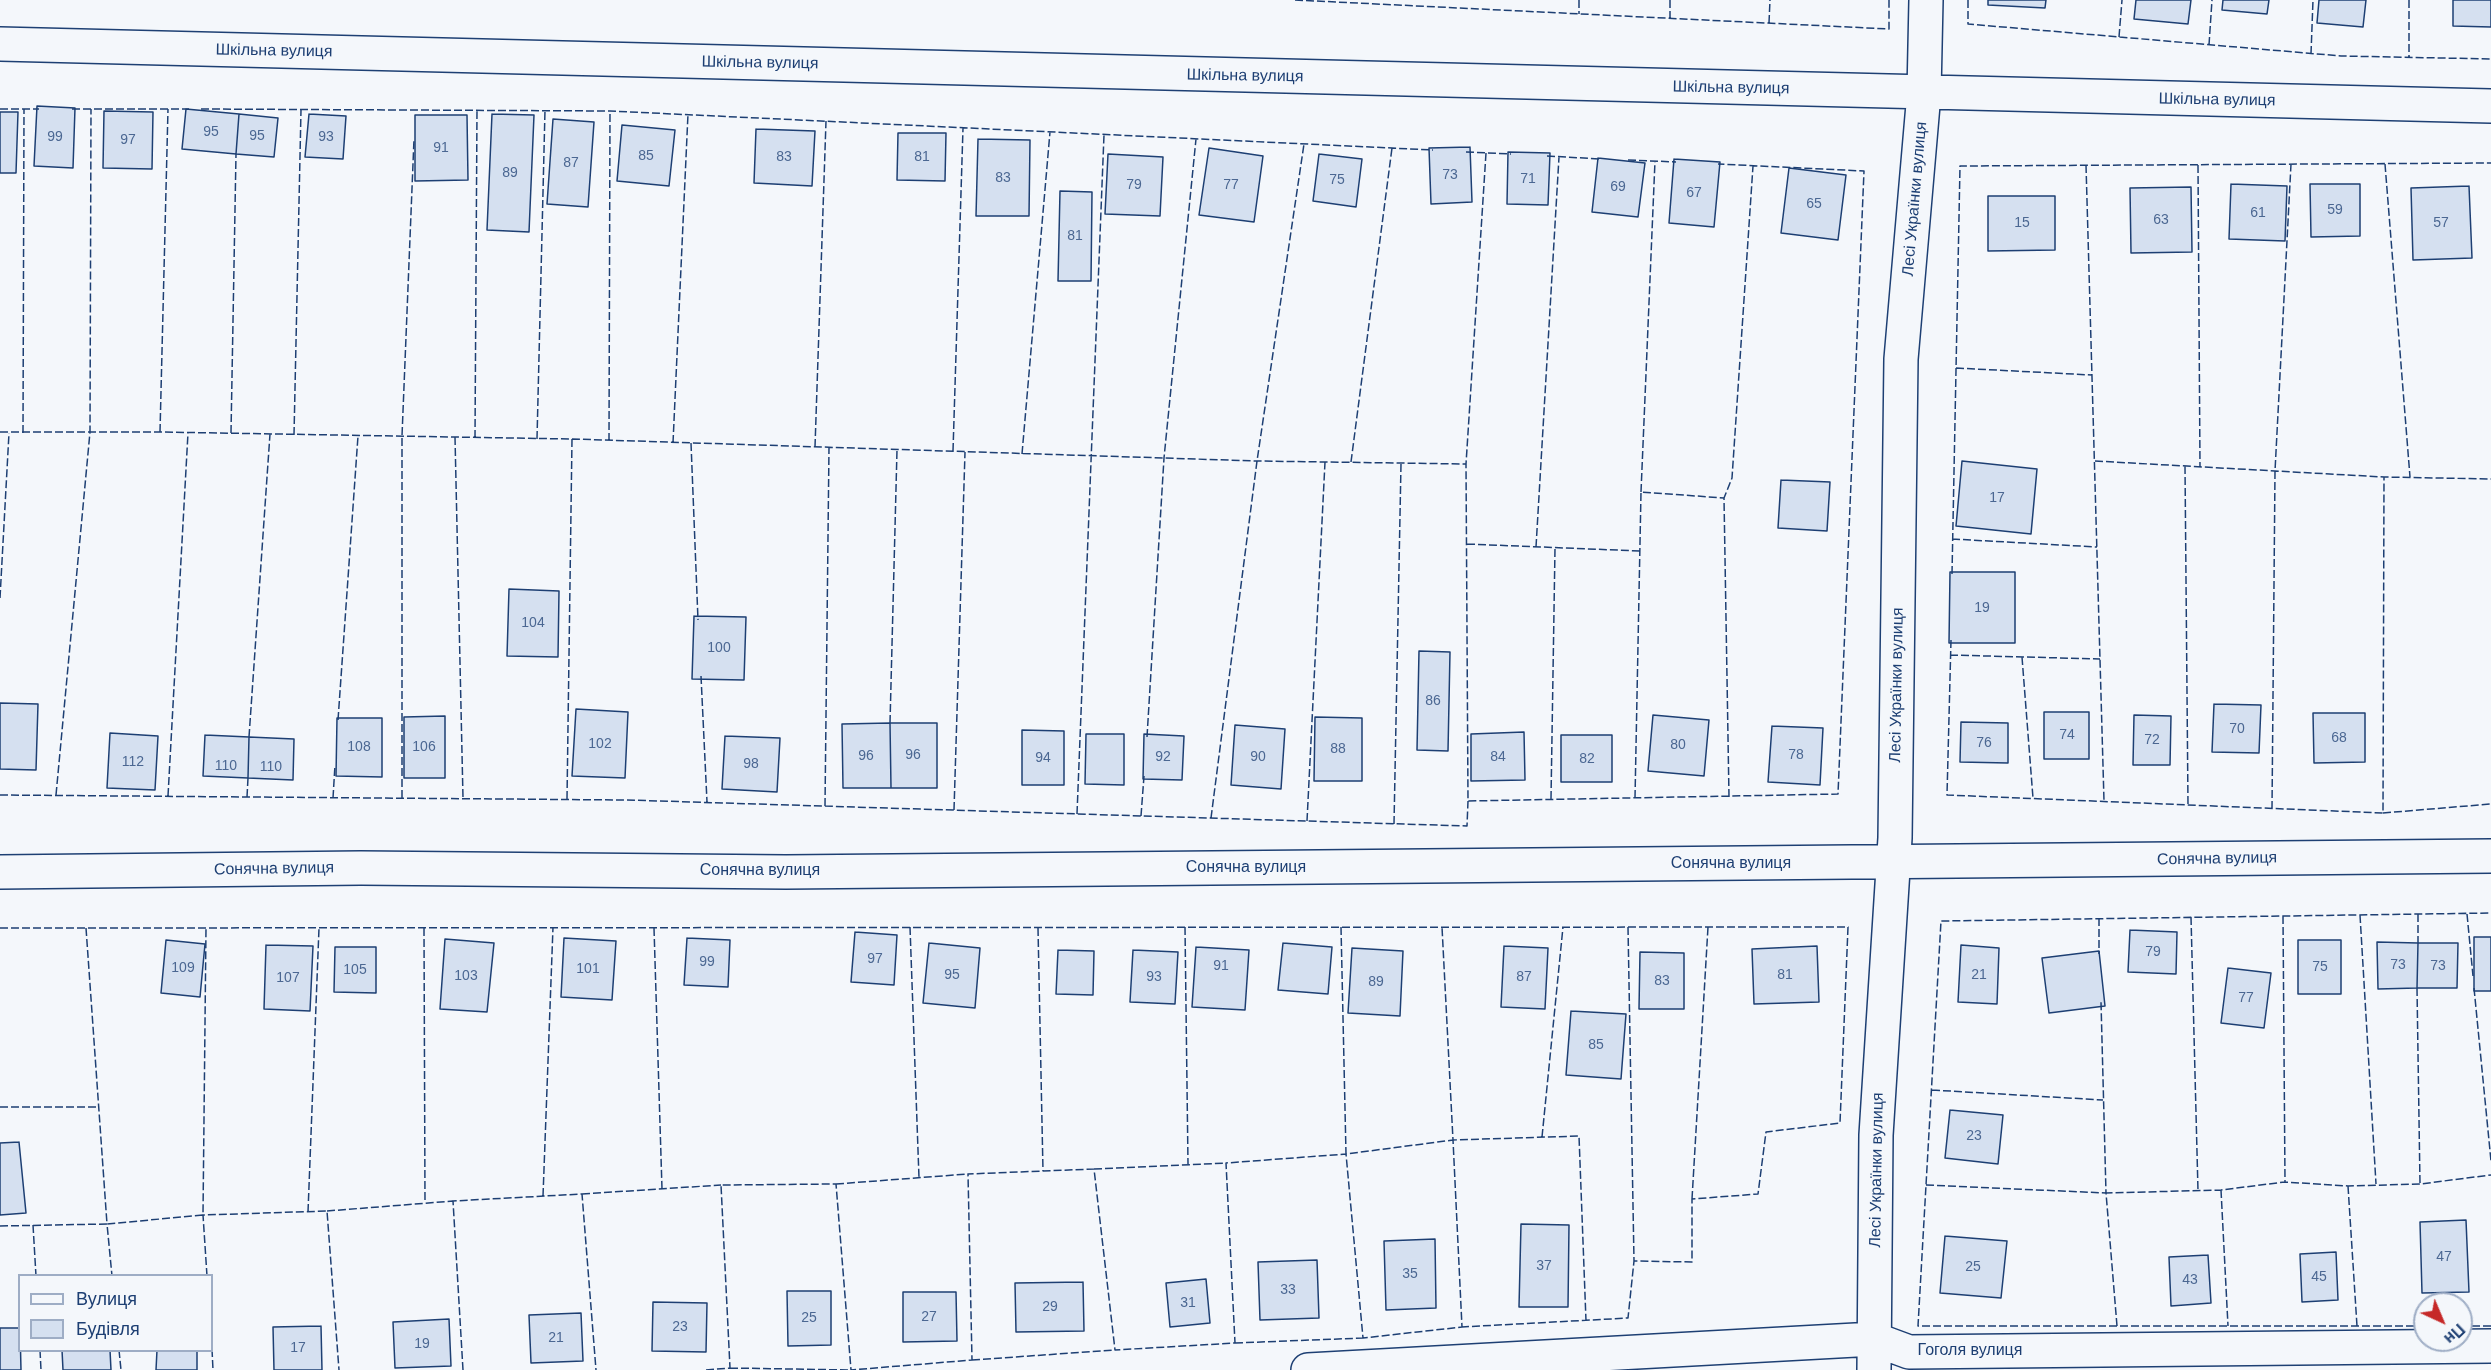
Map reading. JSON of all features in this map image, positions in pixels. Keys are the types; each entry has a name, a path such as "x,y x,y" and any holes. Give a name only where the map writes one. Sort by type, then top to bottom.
{"street":[{"name":"Лесі Українки вулиця","path":"1874,1354 1876,1136 1894,863 1901,359 1924,93 1926,0"},
{"name":"Шкільна вулиця","path":"0,44 2491,106"},
{"name":"Сонячна вулиця","path":"0,872 361,868 786,872 2491,856"},
{"name":"Гоголя вулиця","path":"1308,1370 1909,1352 2491,1346"}],"building":[{"path":"1988,0 2046,0 2045,8 1988,5"},
{"path":"2136,0 2191,0 2188,24 2134,19"},
{"path":"2223,0 2269,0 2267,14 2222,10"},
{"path":"2319,0 2366,0 2363,27 2317,23"},
{"path":"2453,0 2491,0 2491,27 2453,26"},
{"path":"37,106 75,108 73,168 34,166"},
{"path":"186,109 239,114 236,154 182,149"},
{"path":"104,111 153,112 152,169 103,168"},
{"path":"0,112 18,112 16,173 0,173"},
{"path":"239,114 278,118 274,157 236,154"},
{"path":"309,114 346,116 343,159 305,157"},
{"path":"492,114 534,115 529,232 487,230"},
{"path":"415,115 467,115 468,180 415,181"},
{"path":"553,119 594,122 588,207 547,204"},
{"path":"622,125 675,130 669,186 617,181"},
{"path":"756,129 815,131 812,186 754,183"},
{"path":"898,133 946,133 945,181 897,180"},
{"path":"978,139 1030,140 1029,216 976,216"},
{"path":"1470,147 1472,202 1431,204 1429,148"},
{"path":"1209,148 1263,156 1254,222 1199,215"},
{"path":"1508,152 1550,153 1548,205 1507,204"},
{"path":"1108,154 1163,157 1160,216 1105,214"},
{"path":"1319,154 1362,159 1356,207 1313,201"},
{"path":"1598,158 1645,163 1638,217 1592,212"},
{"path":"1674,159 1720,162 1714,227 1669,223"},
{"path":"1789,168 1846,175 1838,240 1781,233"},
{"path":"2231,184 2287,186 2285,241 2229,239"},
{"path":"2310,184 2360,184 2360,236 2311,237"},
{"path":"2469,186 2472,258 2413,260 2411,188"},
{"path":"2191,187 2192,252 2131,253 2130,188"},
{"path":"1060,191 1092,192 1091,281 1058,281"},
{"path":"1988,196 2055,196 2055,250 1988,251"},
{"path":"1962,461 2037,469 2031,534 1956,526"},
{"path":"1781,480 1830,482 1827,531 1778,528"},
{"path":"1950,572 2015,572 2015,643 1949,643"},
{"path":"509,589 559,591 558,657 507,656"},
{"path":"694,616 746,617 744,680 692,679"},
{"path":"1419,651 1450,652 1448,751 1417,750"},
{"path":"0,703 38,704 36,770 0,769"},
{"path":"2214,704 2261,705 2259,753 2212,752"},
{"path":"576,709 628,712 625,778 572,776"},
{"path":"2044,712 2089,712 2089,759 2044,759"},
{"path":"2313,713 2365,713 2365,762 2314,763"},
{"path":"1653,715 1709,720 1704,776 1648,771"},
{"path":"2134,715 2171,716 2170,765 2133,765"},
{"path":"445,716 445,778 404,778 404,717"},
{"path":"1315,717 1362,718 1362,781 1314,781"},
{"path":"337,718 382,718 382,777 336,776"},
{"path":"1961,722 2008,723 2008,763 1960,762"},
{"path":"890,723 891,788 843,788 842,724"},
{"path":"890,723 937,723 937,788 891,788"},
{"path":"1235,725 1285,729 1281,789 1231,785"},
{"path":"1772,726 1823,728 1820,785 1768,782"},
{"path":"1022,730 1064,731 1064,785 1022,785"},
{"path":"1524,732 1525,780 1471,781 1471,734"},
{"path":"110,733 158,736 155,790 107,788"},
{"path":"1086,734 1124,734 1124,785 1085,784"},
{"path":"1144,734 1184,736 1182,780 1143,779"},
{"path":"205,735 249,737 248,778 203,776"},
{"path":"1561,735 1612,735 1612,782 1561,782"},
{"path":"725,736 780,738 777,792 722,789"},
{"path":"249,737 294,739 293,780 248,778"},
{"path":"2130,930 2177,932 2176,974 2128,972"},
{"path":"855,932 897,935 894,985 851,982"},
{"path":"2474,937 2491,937 2491,991 2474,991"},
{"path":"564,938 616,941 612,1000 561,997"},
{"path":"687,938 730,940 728,987 684,985"},
{"path":"445,939 494,943 487,1012 440,1009"},
{"path":"166,940 205,944 200,997 161,993"},
{"path":"2298,940 2341,940 2341,994 2298,994"},
{"path":"2377,942 2418,943 2417,988 2378,989"},
{"path":"929,943 980,948 975,1008 923,1003"},
{"path":"1283,943 1332,947 1328,994 1278,990"},
{"path":"2418,943 2458,943 2457,988 2417,988"},
{"path":"266,945 313,946 310,1011 264,1009"},
{"path":"1961,945 1999,948 1997,1004 1958,1002"},
{"path":"1504,946 1548,948 1545,1009 1501,1007"},
{"path":"1817,946 1819,1002 1754,1004 1752,949"},
{"path":"335,947 376,947 376,993 334,992"},
{"path":"1196,947 1249,950 1245,1010 1192,1007"},
{"path":"1352,948 1403,951 1400,1016 1348,1013"},
{"path":"1058,950 1094,951 1093,995 1056,994"},
{"path":"1133,950 1178,952 1175,1004 1130,1002"},
{"path":"2099,951 2105,1006 2049,1013 2042,958"},
{"path":"1640,952 1684,953 1684,1009 1639,1009"},
{"path":"2228,968 2271,973 2264,1028 2221,1023"},
{"path":"1571,1011 1626,1014 1621,1079 1566,1075"},
{"path":"1950,1110 2003,1115 1998,1164 1945,1158"},
{"path":"19,1142 26,1213 0,1215 0,1143"},
{"path":"2466,1220 2469,1292 2422,1292 2420,1222"},
{"path":"1521,1224 1569,1225 1568,1307 1519,1307"},
{"path":"1945,1236 2007,1241 2001,1298 1940,1293"},
{"path":"1435,1239 1436,1308 1386,1310 1384,1241"},
{"path":"2336,1252 2338,1300 2302,1302 2300,1254"},
{"path":"2208,1255 2211,1303 2171,1306 2169,1257"},
{"path":"1317,1260 1319,1318 1260,1320 1258,1262"},
{"path":"1206,1279 1210,1323 1170,1327 1166,1283"},
{"path":"1083,1282 1084,1331 1016,1332 1015,1283"},
{"path":"787,1291 831,1291 831,1345 788,1346"},
{"path":"903,1292 956,1292 957,1341 903,1342"},
{"path":"653,1302 707,1303 706,1352 652,1351"},
{"path":"581,1313 583,1361 531,1363 529,1315"},
{"path":"449,1319 451,1366 395,1368 393,1322"},
{"path":"321,1326 322,1370 274,1370 273,1327"},
{"path":"0,1328 18,1328 21,1370 0,1370"},
{"path":"62,1352 110,1352 111,1370 63,1370"},
{"path":"157,1352 197,1352 197,1370 156,1370"}],"fence":[{"path":"1295,0 1889,29 1889,0"},
{"path":"1579,0 1579,14"},
{"path":"1670,0 1670,18"},
{"path":"1769,23 1770,0"},
{"path":"1968,0 1968,24 2341,56 2491,59"},
{"path":"2119,37 2122,0"},
{"path":"2209,45 2212,0"},
{"path":"2311,54 2313,0"},
{"path":"2409,0 2409,58"},
{"path":"0,109 39,109"},
{"path":"23,433 24,109"},
{"path":"72,109 189,109"},
{"path":"56,795 90,432 91,109"},
{"path":"160,432 168,109"},
{"path":"201,109 610,111 1433,150"},
{"path":"294,435 301,110"},
{"path":"475,438 477,110"},
{"path":"537,439 545,110"},
{"path":"609,441 610,111"},
{"path":"673,443 688,114"},
{"path":"815,447 826,121"},
{"path":"953,451 963,128"},
{"path":"1022,454 1050,132"},
{"path":"1077,814 1104,135"},
{"path":"402,798 402,436 414,139"},
{"path":"1147,737 1164,458 1196,139"},
{"path":"1211,818 1257,461 1304,144"},
{"path":"1351,462 1392,148"},
{"path":"1466,152 1511,154"},
{"path":"1486,153 1466,464 1468,801 1838,794 1864,171 1718,164"},
{"path":"231,433 236,154"},
{"path":"1547,156 1601,159"},
{"path":"1536,547 1559,157"},
{"path":"1628,160 1676,162"},
{"path":"1641,492 1655,161"},
{"path":"1952,574 1960,166 2491,163"},
{"path":"2272,809 2275,471 2291,164"},
{"path":"2385,164 2410,477"},
{"path":"2086,165 2104,801"},
{"path":"2198,165 2200,467"},
{"path":"1729,797 1724,498 1732,478 1753,166"},
{"path":"1956,368 2092,375"},
{"path":"0,432 160,432 572,439 1257,461 1466,464"},
{"path":"0,598 9,433"},
{"path":"168,796 188,433"},
{"path":"249,737 270,434"},
{"path":"338,720 358,436"},
{"path":"455,437 463,798"},
{"path":"567,799 572,439"},
{"path":"691,443 698,620"},
{"path":"825,806 829,447"},
{"path":"890,723 897,450"},
{"path":"954,810 965,452"},
{"path":"2095,461 2384,477"},
{"path":"1307,821 1325,462"},
{"path":"1394,824 1401,464"},
{"path":"2185,466 2188,805"},
{"path":"1951,640 1947,795 2383,813 2384,477 2491,479"},
{"path":"1635,798 1641,492 1724,498"},
{"path":"1952,539 2097,547"},
{"path":"1467,544 1640,551"},
{"path":"1551,799 1555,548"},
{"path":"1950,655 2100,659"},
{"path":"2022,657 2033,798"},
{"path":"701,676 707,802"},
{"path":"333,798 335,765"},
{"path":"1141,816 1144,776"},
{"path":"247,797 248,778"},
{"path":"0,795 627,800 1467,826 1468,801"},
{"path":"2383,813 2491,804"},
{"path":"2413,1326 1918,1326 1941,921 2491,913"},
{"path":"2418,914 2418,943"},
{"path":"2467,914 2473,976"},
{"path":"2360,915 2376,1184"},
{"path":"2283,916 2285,1182"},
{"path":"2191,917 2198,1191"},
{"path":"2099,918 2099,954"},
{"path":"543,1196 553,927"},
{"path":"910,927 919,1178"},
{"path":"1185,927 1188,1164"},
{"path":"1341,927 1346,1154 1453,1140 1442,927"},
{"path":"1542,1137 1563,927"},
{"path":"1628,927 1634,1261"},
{"path":"1692,1199 1708,927"},
{"path":"0,928 1848,927 1840,1123 1766,1132 1758,1194 1692,1199 1692,1262 1634,1261 1628,1318 1462,1327"},
{"path":"86,928 107,1224 203,1215 206,928"},
{"path":"308,1212 319,928"},
{"path":"424,928 425,1203"},
{"path":"654,928 662,1189"},
{"path":"1038,928 1043,1171"},
{"path":"2417,988 2420,1184"},
{"path":"2474,988 2491,1161"},
{"path":"1926,1185 2106,1193 2101,1002"},
{"path":"1932,1090 2103,1100"},
{"path":"0,1107 99,1107"},
{"path":"706,1370 730,1368 721,1185 836,1184 851,1370 972,1360 968,1174 1094,1169 1115,1350 1235,1343 1226,1163 1346,1154 1363,1338 1462,1327 1453,1140 1579,1136 1586,1321"},
{"path":"1094,1169 1226,1163"},
{"path":"836,1184 968,1174"},
{"path":"2117,1326 2106,1193 2221,1190 2285,1182 2348,1186 2420,1184 2491,1175"},
{"path":"582,1194 721,1185"},
{"path":"2348,1186 2357,1326"},
{"path":"2221,1190 2228,1326"},
{"path":"463,1370 453,1201 582,1194 596,1370"},
{"path":"327,1211 453,1201"},
{"path":"207,1274 203,1215 327,1211 339,1370"},
{"path":"0,1226 107,1224 112,1274"},
{"path":"33,1225 36,1274"},
{"path":"2473,1326 2491,1326"},
{"path":"1235,1343 1363,1338"},
{"path":"972,1360 1115,1350"},
{"path":"40,1352 41,1370"},
{"path":"119,1352 121,1370"},
{"path":"212,1352 213,1370"},
{"path":"730,1368 851,1370"}]}
